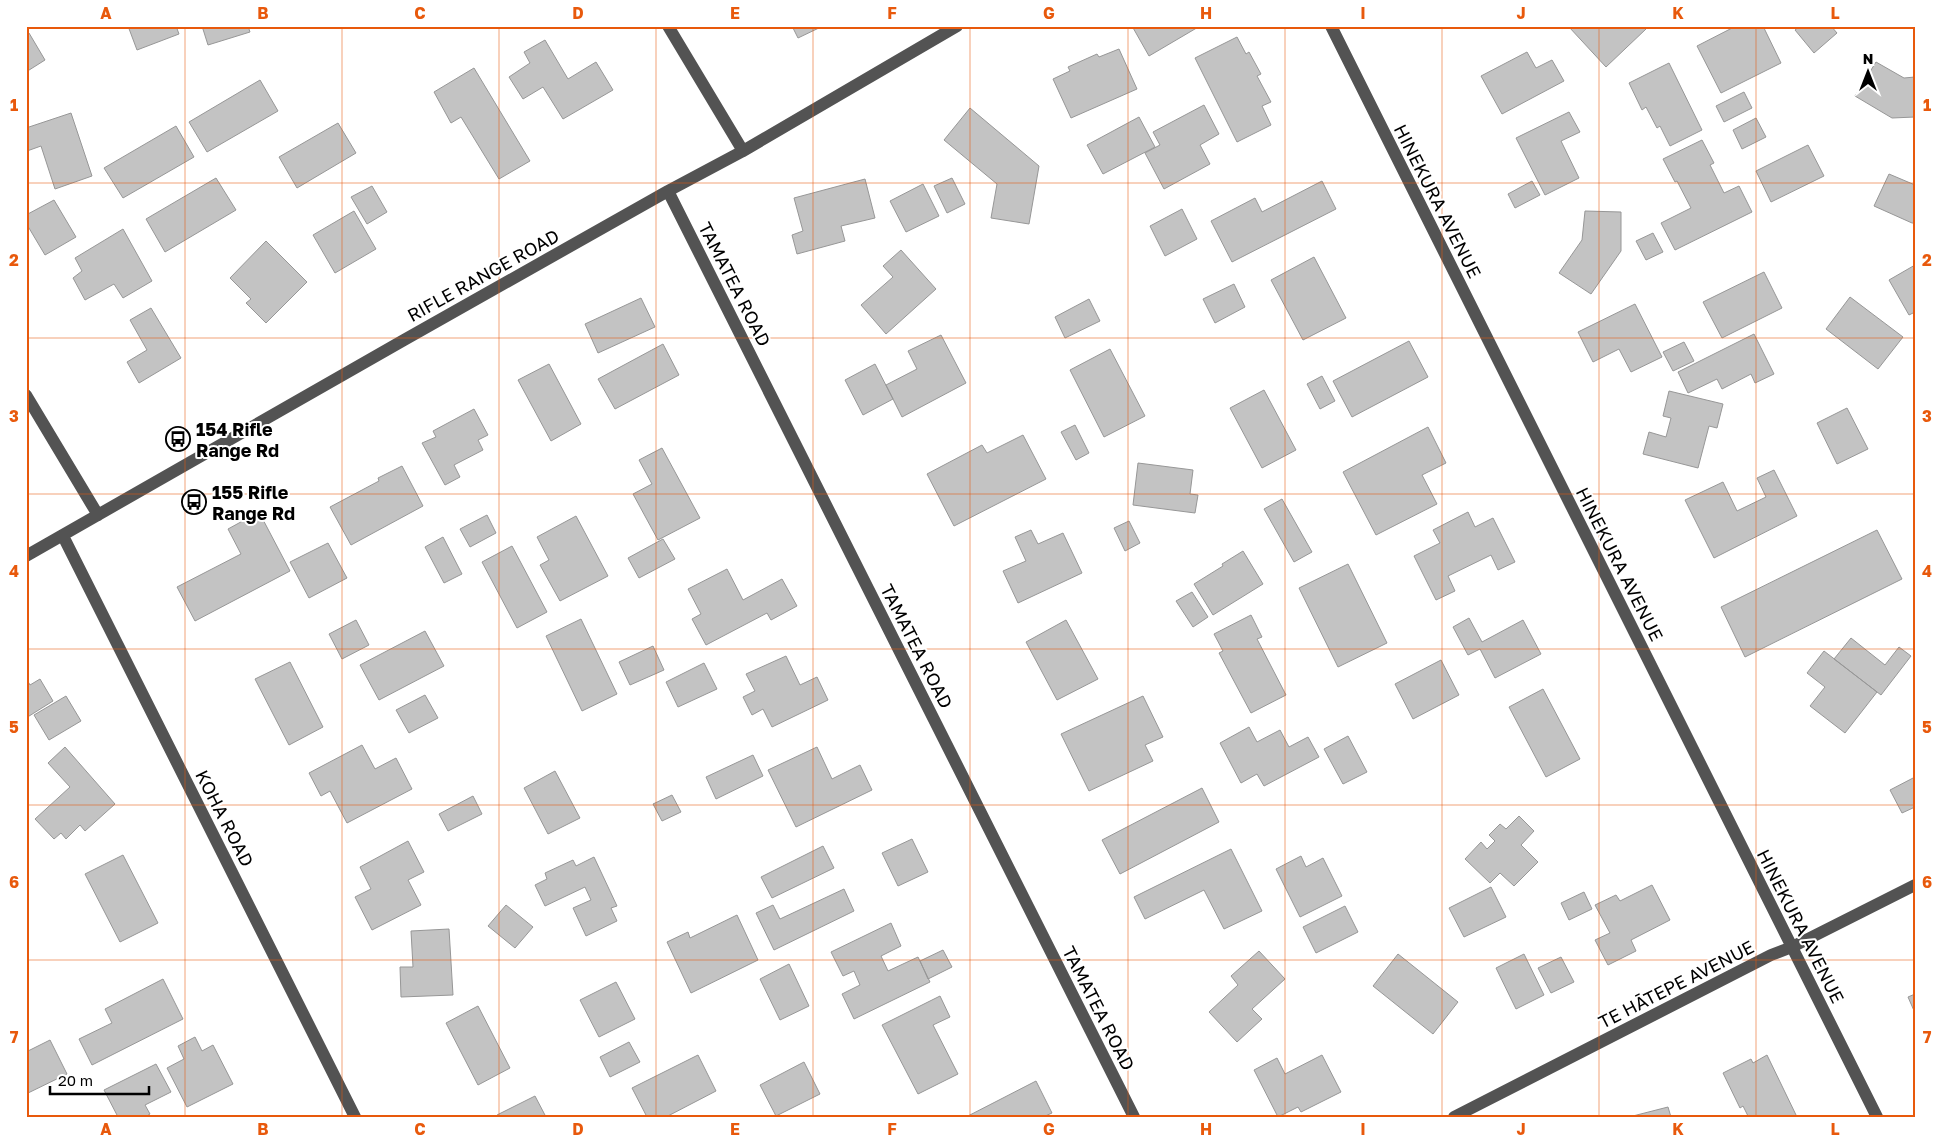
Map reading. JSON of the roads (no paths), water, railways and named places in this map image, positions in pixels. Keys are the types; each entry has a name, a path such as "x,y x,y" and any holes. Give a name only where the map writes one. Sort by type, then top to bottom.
{"street":[{"path":"668,26 743,151"},
{"name":"RIFLE RANGE ROAD","path":"26,556 668,191 743,151 957,26"},
{"name":"HINEKURA AVENUE","path":"1331,26 1877,1117"},
{"name":"TAMATEA ROAD","path":"668,191 1134,1117"},
{"path":"26,395 98,515"},
{"name":"KOHA ROAD","path":"63,536 355,1117"},
{"name":"TE HĀTEPE AVENUE","path":"1454,1117 1915,884"}],"place":[{"name":"154 Rifle Range Rd","path":"178,439"},
{"name":"155 Rifle Range Rd","path":"194,502"}]}
